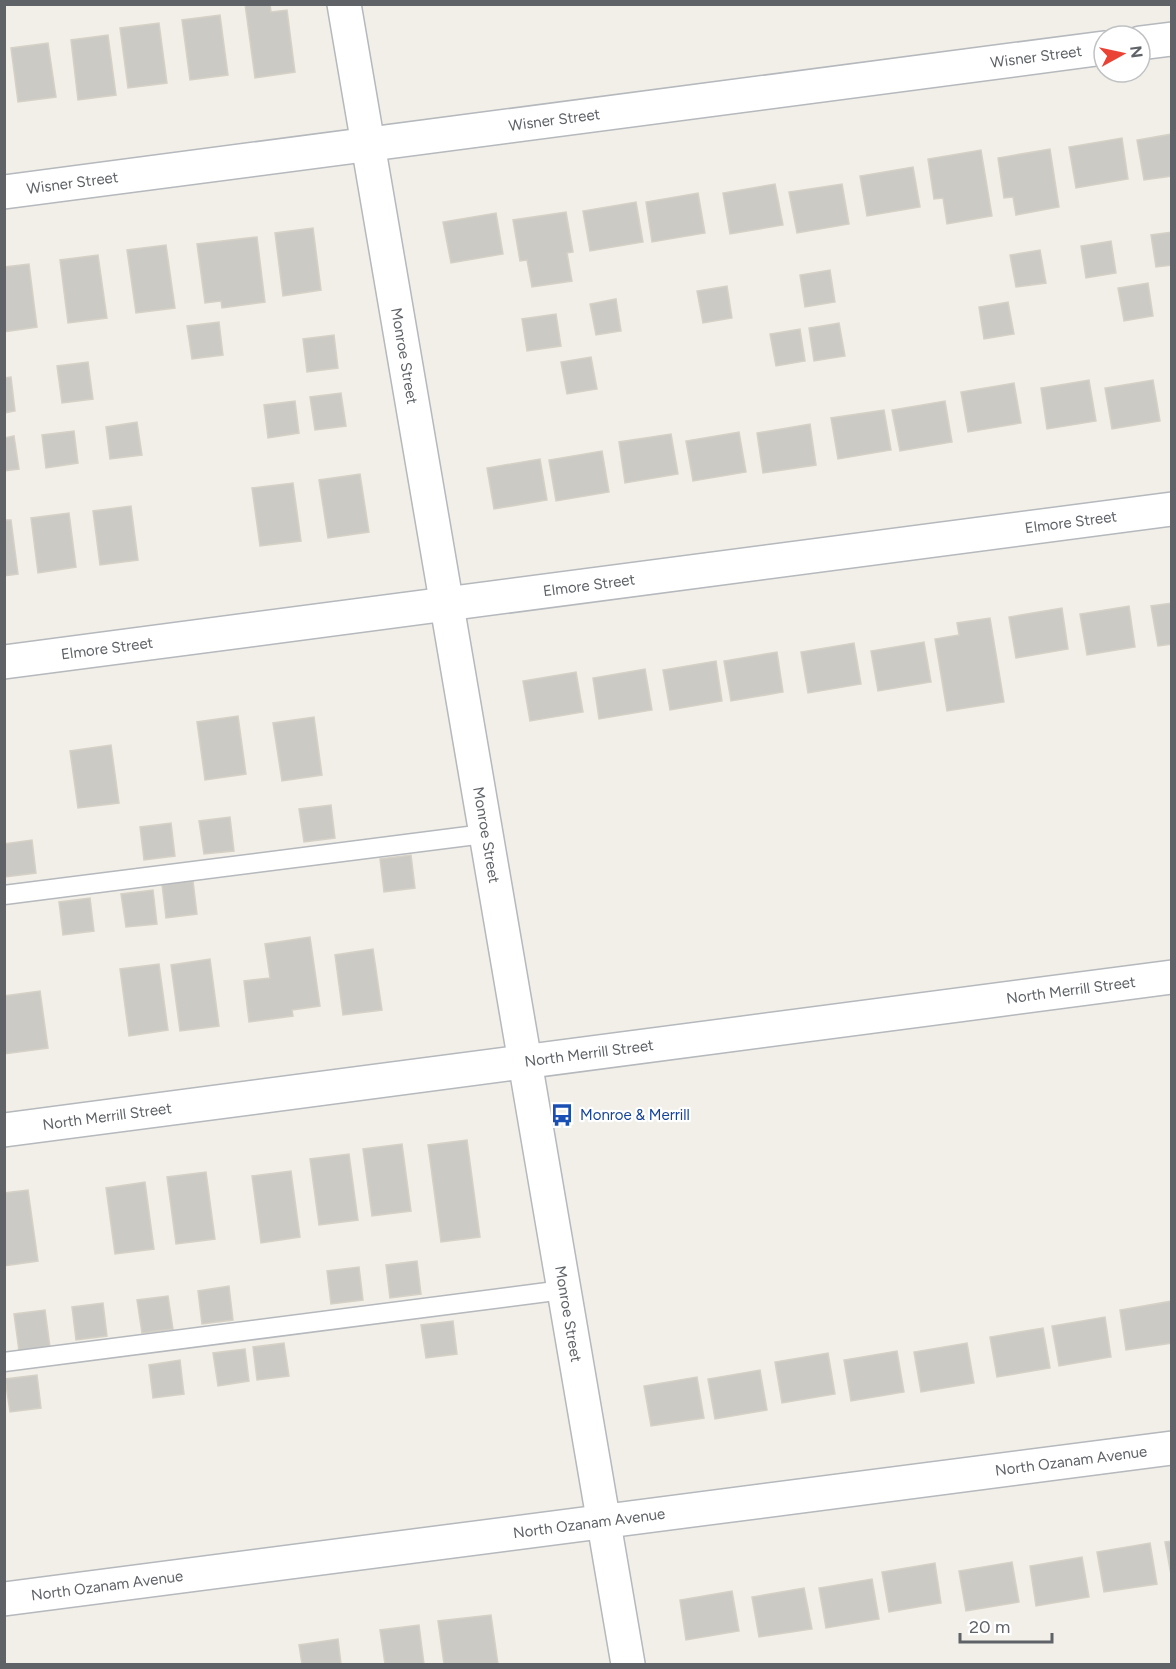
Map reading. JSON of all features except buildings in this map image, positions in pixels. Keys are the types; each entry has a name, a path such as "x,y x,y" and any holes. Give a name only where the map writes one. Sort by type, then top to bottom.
{"street":[{"name":"Monroe Street","path":"344,4 484,834 628,1665"},
{"path":"1152,42 1172,39"},
{"name":"Wisner Street","path":"4,192 1092,50"},
{"name":"Elmore Street","path":"4,662 1172,508"},
{"name":"North Merrill Street","path":"4,1130 1172,977"},
{"name":"North Ozanam Avenue","path":"4,1599 1172,1449"}],"lane":[{"path":"4,895 484,834"},
{"path":"4,1362 563,1290"}],"place":[{"name":"Monroe & Merrill","path":"562,1115"}]}
